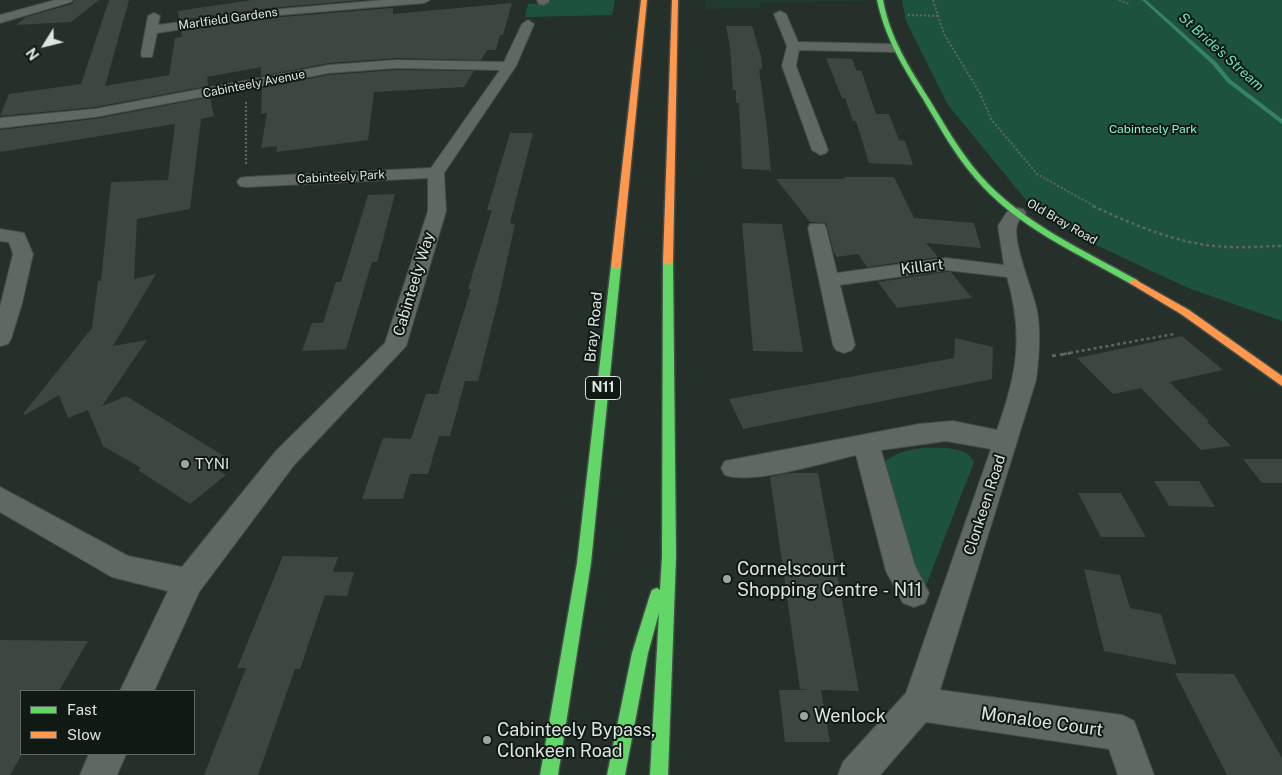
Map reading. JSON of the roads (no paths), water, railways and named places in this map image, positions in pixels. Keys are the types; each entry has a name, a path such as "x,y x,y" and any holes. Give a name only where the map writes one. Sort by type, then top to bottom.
{"main road":[{"name":"Bray Road","path":"550,775 584,563 644,0"},
{"path":"659,775 669,558 668,236 675,0"},
{"name":"Old Bray Road","path":"880,0 884,24 894,48 968,165 986,186 1017,213 1088,253 1208,328 1282,382"},
{"path":"616,775 640,653 669,558"}],"street":[{"path":"0,19 67,0"},
{"name":"Marlfield Gardens","path":"152,30 269,13 424,0"},
{"path":"780,14 793,46 790,66 820,150"},
{"path":"147,54 154,16"},
{"path":"436,173 509,66 528,24"},
{"path":"793,46 894,48"},
{"path":"132,56 165,52"},
{"name":"Cabinteely Avenue","path":"0,123 95,113 329,69 378,66 509,66"},
{"name":"Cabinteely Park","path":"246,182 436,173"},
{"name":"Cabinteely Way","path":"137,690 188,582 285,458 395,346 437,211 436,173"},
{"name":"Clonkeen Road","path":"856,775 919,704 1023,390 1029,360 1026,310 1007,227 1010,219 1017,213"},
{"path":"817,228 844,345"},
{"path":"0,235 18,237 23,254 12,303 0,339"},
{"name":"Killart","path":"829,280 946,264 1016,272"},
{"path":"734,468 760,466 866,443 948,430 1006,442"},
{"path":"866,443 901,572 914,593"},
{"path":"0,498 122,568 188,582"},
{"name":"Monaloe Court","path":"919,704 1122,733 1136,775"},
{"path":"98,775 108,755"}],"waterway":[{"name":"St Bride's Stream","path":"1144,0 1214,63 1229,81 1282,122"}],"place":[{"name":"TYNI","path":"185,464"},
{"name":"Cornelscourt Shopping Centre - N11","path":"727,579"},
{"name":"Wenlock","path":"804,716"},
{"name":"Cabinteely Bypass, Clonkeen Road","path":"487,740"}]}
